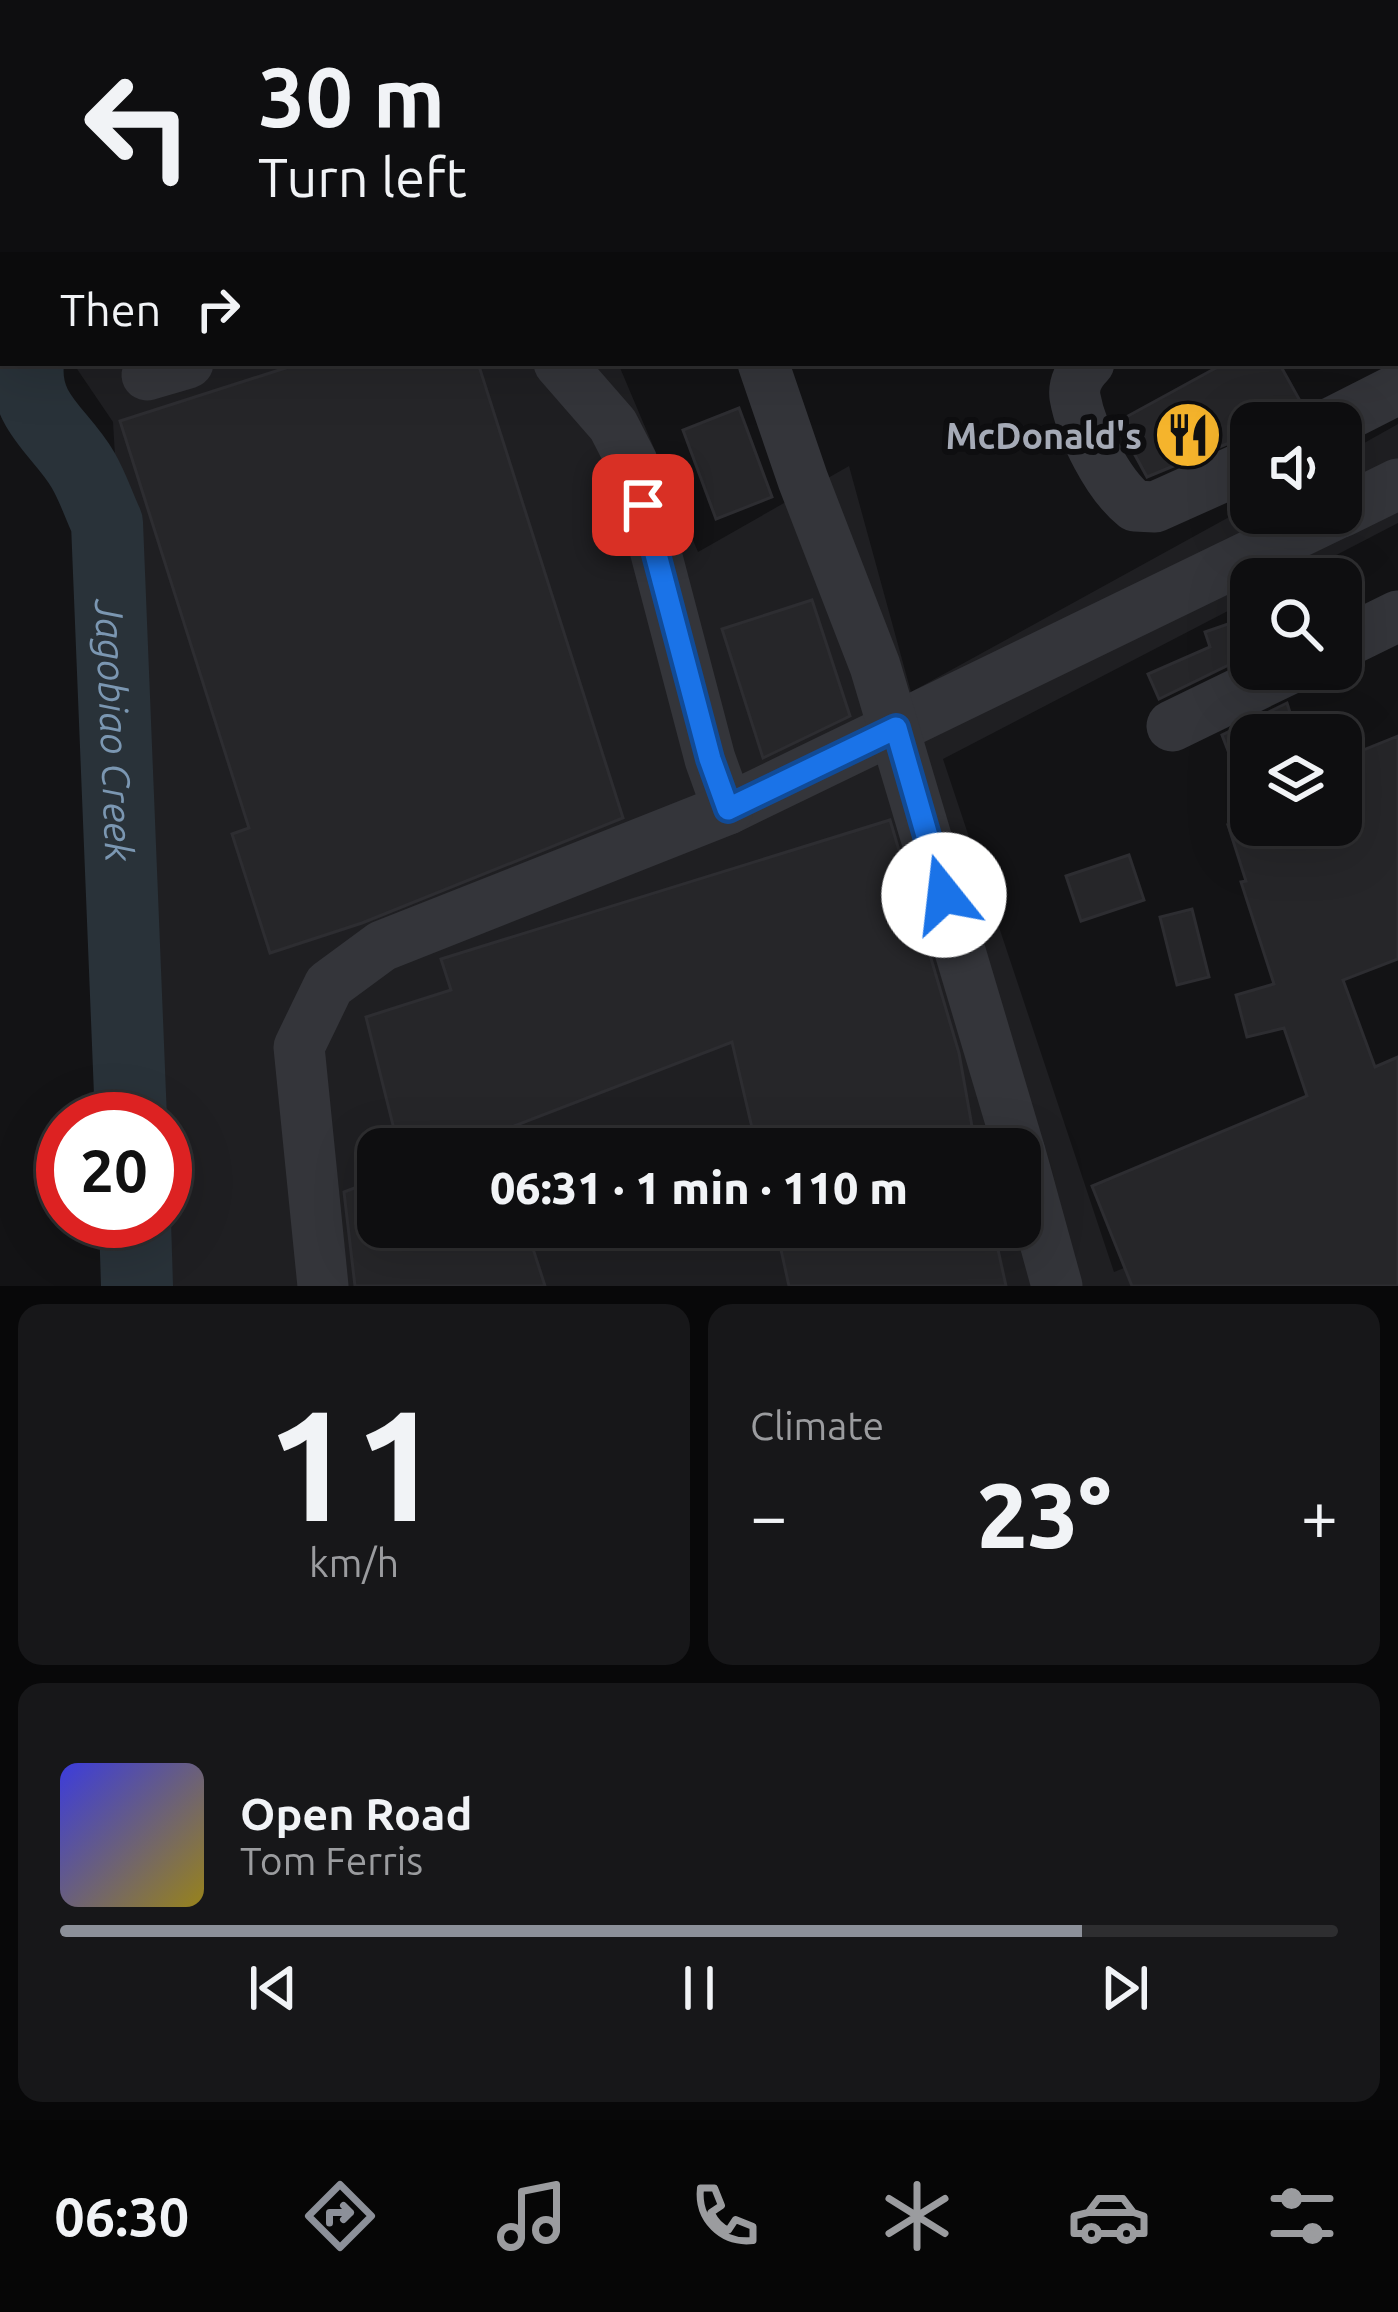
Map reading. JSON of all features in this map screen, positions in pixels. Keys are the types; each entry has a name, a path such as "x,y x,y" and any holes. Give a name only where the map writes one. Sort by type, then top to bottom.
{"street":[{"path":"563,366 613,425 632,462 710,759 728,809"},
{"path":"765,366 896,728 1014,1128"},
{"path":"1086,366 1079,373 1074,394 1106,476 1135,506 1155,507 1230,473"},
{"path":"1362,501 1398,484"},
{"path":"323,1286 299,1047 329,985 382,946 728,809 1295,534"},
{"path":"1362,634 1398,616"},
{"path":"1172,726 1245,690"},
{"path":"1041,1227 1057,1286"}],"shaded area":[{"path":"75,366 619,366 698,552 849,466 911,692 1230,517 1230,534 1362,534 1362,444 1398,424 1398,523 1330,558 1230,558 1230,610 943,759 1114,1272 1398,1157 1398,1286 163,1286 161,1248 192,1248 192,1092 152,1092 113,422"}],"building":[{"path":"292,366 479,366 623,818 362,923 270,953 232,834 249,828 120,421"},
{"name":"McDonald's","path":"1220,366 1281,366 1301,402 1230,402 1230,443 1147,477 1117,422"},
{"path":"739,408 772,497 716,519 683,430"},
{"path":"812,600 850,716 763,758 722,629"},
{"path":"1230,623 1230,664 1159,699 1148,674 1210,647 1205,632"},
{"path":"1287,703 1290,714 1265,714"},
{"path":"1230,731 1230,756 1222,735"},
{"path":"1398,736 1398,959 1343,980 1375,1067 1398,1057 1398,1286 1132,1286 1092,1186 1307,1096 1284,1028 1247,1037 1236,995 1274,984 1241,882 1246,881 1235,846 1362,846 1362,751"},
{"path":"890,820 959,1053 972,1128 752,1128 732,1042 509,1128 394,1128 366,1017 451,990 441,959"},
{"path":"1129,855 1144,900 1081,921 1066,876"},
{"path":"1192,909 1209,977 1177,985 1160,917"},
{"path":"357,1187 357,1248 533,1248 545,1286 355,1286 344,1192"},
{"path":"781,1248 998,1248 1006,1286 789,1286"}],"waterway":[{"name":"Jagobiao Creek","path":"28,366 37,409 83,470 107,523 130,1092"},
{"name":"Jagobiao Creek","path":"136,1248 137,1286"}],"place":[{"name":"McDonald's","path":"1188,435"}],"route":[{"path":"643,505 710,759 728,809 896,728 944,895"}]}
